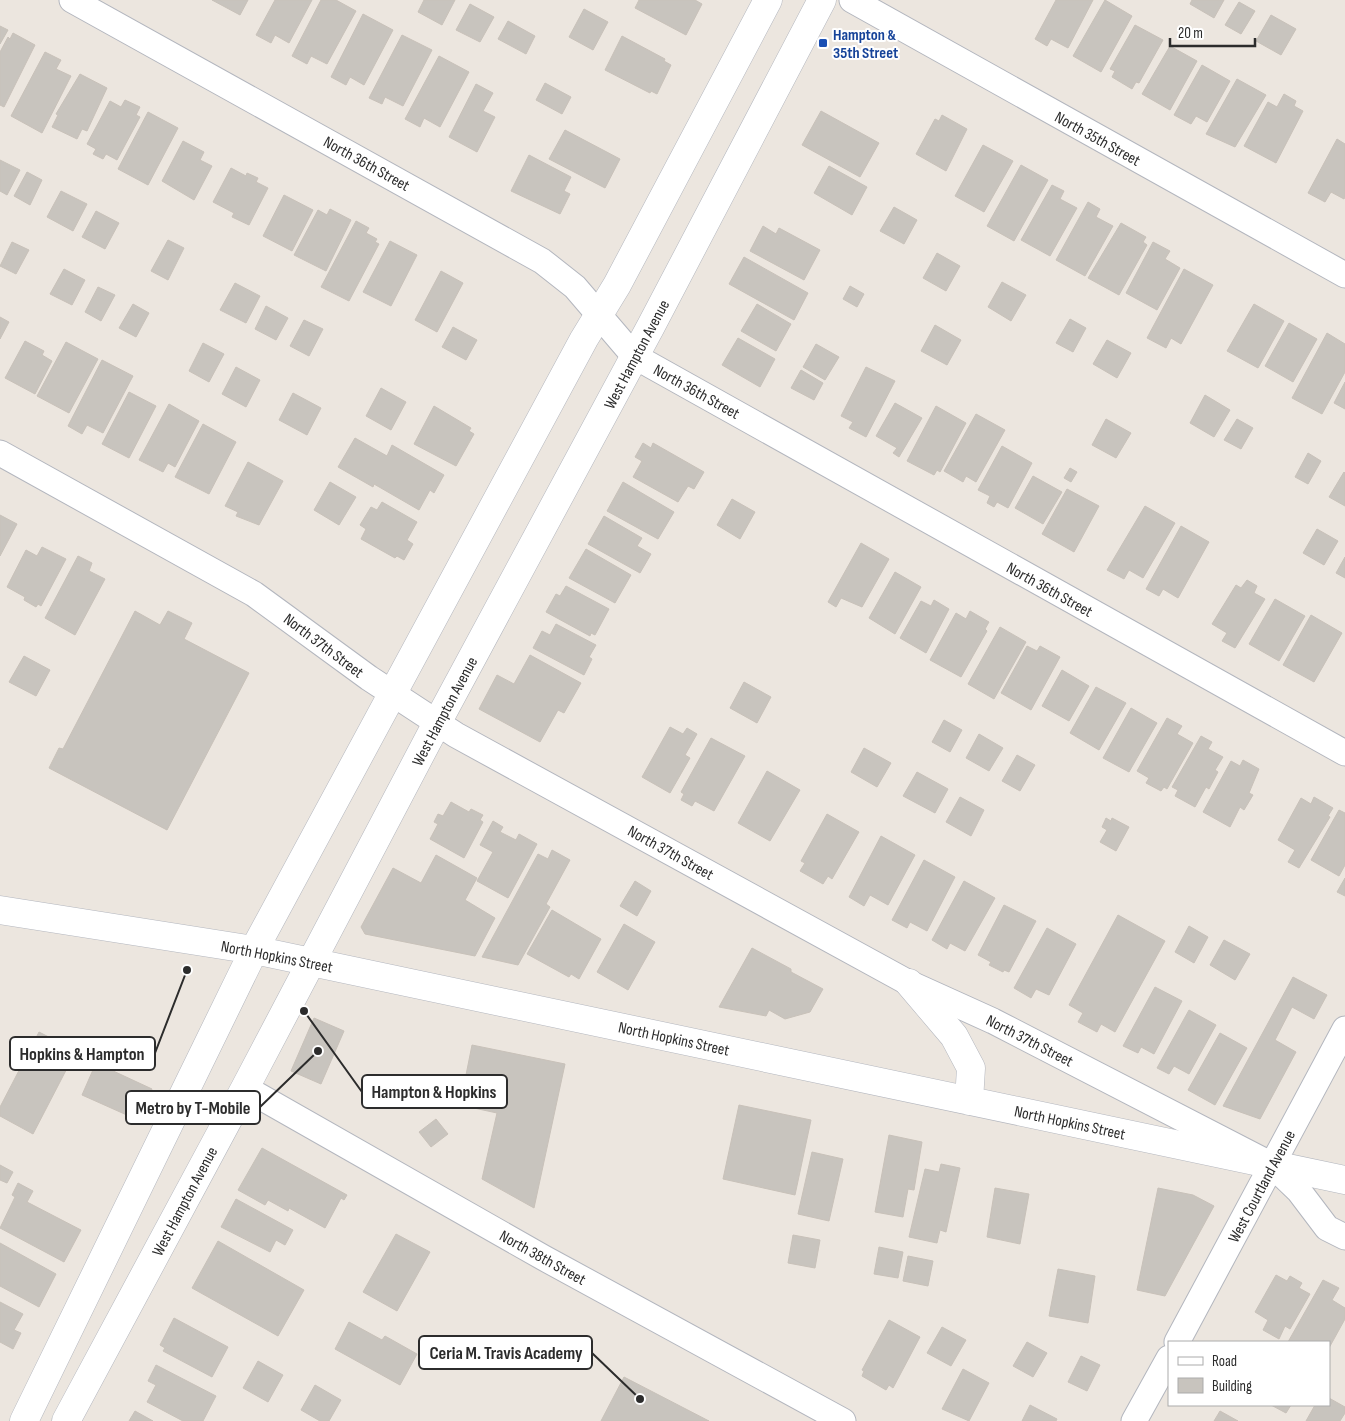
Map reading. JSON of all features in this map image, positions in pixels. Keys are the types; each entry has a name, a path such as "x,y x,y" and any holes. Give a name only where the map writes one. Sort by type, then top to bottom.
{"main road":[{"path":"24,1421 254,950 392,694 617,285 768,0"},
{"name":"West Hampton Avenue","path":"66,1421 245,1088 310,962 822,0"},
{"name":"North Hopkins Street","path":"0,910 254,950 1345,1180"},
{"path":"908,983 954,1036 971,1068 969,1100"}],"street":[{"name":"North 36th Street","path":"72,0 542,261 576,287 600,313 634,356 1345,754"},
{"name":"North 35th Street","path":"852,0 1345,275"},
{"name":"North 37th Street","path":"0,453 254,594 392,694 437,723 908,983 993,1021 1272,1165 1299,1191 1326,1228 1345,1237"},
{"name":"West Courtland Avenue","path":"1178,1341 1345,1029"},
{"name":"North 38th Street","path":"245,1088 552,1262 843,1421"},
{"path":"1134,1421 1168,1360"}],"building":[{"path":"212,0 248,0 240,15"},
{"path":"275,0 312,0 289,43 275,35 271,43 256,35"},
{"path":"321,0 336,0 356,11 327,64 311,56 307,64 292,56"},
{"path":"424,0 455,0 442,25 418,12"},
{"path":"639,0 695,0 702,4 686,35 635,8"},
{"path":"1056,0 1093,0 1068,48 1051,39 1047,46 1035,39"},
{"path":"1105,0 1132,16 1101,72 1073,56"},
{"path":"1192,0 1224,0 1214,18 1190,4"},
{"path":"1239,2 1255,11 1241,34 1225,25"},
{"path":"470,4 494,17 480,42 456,30"},
{"path":"584,9 608,22 593,50 569,37"},
{"path":"363,14 393,30 364,85 350,77 346,85 331,77"},
{"path":"1271,15 1296,29 1281,55 1256,41"},
{"path":"508,21 535,36 526,54 498,39"},
{"path":"1135,25 1163,40 1139,83 1136,82 1132,89 1112,77 1115,71 1110,69"},
{"path":"0,26 8,30 0,44"},
{"path":"13,33 35,45 4,107 0,105 0,52 8,37 10,39"},
{"path":"402,35 432,50 403,106 385,97 382,104 369,98"},
{"path":"622,36 665,59 664,61 671,65 657,94 651,91 650,93 605,70"},
{"path":"1170,46 1197,61 1170,110 1142,94"},
{"path":"45,52 61,60 56,69 71,76 42,133 11,116"},
{"path":"439,56 469,72 440,127 424,118 420,127 405,119"},
{"path":"1202,65 1230,81 1207,122 1196,116 1191,124 1174,115"},
{"path":"80,74 107,88 87,131 82,129 77,139 52,127 58,115 56,114"},
{"path":"1237,79 1266,95 1235,147 1206,134"},
{"path":"545,83 571,97 562,114 536,100"},
{"path":"476,84 493,93 483,111 495,117 477,152 449,137"},
{"path":"1284,94 1296,101 1294,106 1303,111 1276,163 1244,146 1268,102 1277,107"},
{"path":"125,100 140,107 136,115 140,117 117,160 106,154 103,159 93,154 96,149 87,144 110,101 121,107"},
{"path":"821,111 879,143 860,177 802,145"},
{"path":"148,112 178,128 148,185 118,169"},
{"path":"942,115 967,129 946,171 916,154 935,119 939,121"},
{"path":"565,130 620,159 605,188 549,159"},
{"path":"1337,139 1345,144 1345,197 1344,199 1331,192 1325,202 1308,193"},
{"path":"183,141 204,152 200,160 212,166 194,200 162,181"},
{"path":"983,145 1013,161 984,212 955,196"},
{"path":"529,155 571,177 564,191 570,194 560,214 511,191"},
{"path":"0,160 20,170 7,195 0,191"},
{"path":"1021,165 1048,180 1014,241 987,226"},
{"path":"829,166 867,187 852,215 814,193"},
{"path":"231,168 246,176 247,173 258,178 256,182 268,188 249,225 232,217 234,213 213,202"},
{"path":"27,172 42,180 30,205 14,196"},
{"path":"1052,185 1064,191 1060,199 1077,208 1050,256 1021,240"},
{"path":"61,191 87,204 73,231 47,217"},
{"path":"284,195 313,210 292,251 263,236"},
{"path":"1088,202 1100,209 1096,217 1113,226 1085,276 1056,260"},
{"path":"894,207 917,220 904,244 880,231"},
{"path":"330,209 351,220 326,271 294,255 318,210 327,215"},
{"path":"96,211 119,223 105,249 82,237"},
{"path":"356,221 369,228 366,233 377,239 375,242 379,244 349,301 321,287"},
{"path":"1121,223 1146,237 1143,242 1147,245 1119,295 1088,278"},
{"path":"763,226 776,234 779,228 820,250 804,280 750,251"},
{"path":"168,240 184,248 168,280 151,271"},
{"path":"390,241 417,255 391,306 363,292"},
{"path":"12,242 29,250 16,274 0,266"},
{"path":"1153,242 1170,251 1165,259 1180,268 1157,310 1126,293"},
{"path":"937,253 960,266 946,291 923,278"},
{"path":"744,257 808,293 794,320 729,284"},
{"path":"64,269 85,280 72,305 50,294"},
{"path":"1184,269 1213,285 1181,344 1171,338 1166,348 1147,338"},
{"path":"441,271 463,283 437,332 415,320"},
{"path":"1002,282 1026,295 1011,321 988,307"},
{"path":"235,283 260,296 246,323 220,310"},
{"path":"850,286 864,294 857,307 843,299"},
{"path":"98,287 115,295 101,321 85,312"},
{"path":"133,304 149,313 136,337 119,328"},
{"path":"757,304 791,324 776,351 741,331"},
{"path":"1254,304 1284,321 1258,368 1227,351"},
{"path":"266,306 288,318 276,340 255,329"},
{"path":"0,317 9,322 0,339"},
{"path":"1070,319 1086,328 1073,352 1056,343"},
{"path":"304,320 323,329 309,356 290,346"},
{"path":"1289,323 1317,339 1293,382 1265,366"},
{"path":"935,325 961,340 947,365 921,351"},
{"path":"453,327 477,340 466,360 442,347"},
{"path":"1327,333 1345,344 1345,372 1322,414 1292,398"},
{"path":"738,338 775,359 760,387 722,365"},
{"path":"1107,340 1131,353 1117,378 1093,364"},
{"path":"25,341 44,351 42,355 52,361 35,394 5,378"},
{"path":"66,342 98,359 69,413 37,396"},
{"path":"203,343 224,354 209,382 189,371"},
{"path":"816,344 839,357 825,380 803,367"},
{"path":"102,360 133,376 103,433 87,425 82,434 68,426"},
{"path":"236,367 260,380 246,407 222,394"},
{"path":"866,367 895,381 866,437 849,428 853,422 841,416"},
{"path":"801,370 823,383 814,400 791,388"},
{"path":"1345,382 1345,409 1334,403"},
{"path":"381,388 406,402 391,430 366,416"},
{"path":"129,392 156,406 129,458 102,444"},
{"path":"293,393 321,408 307,435 279,420"},
{"path":"1205,395 1230,410 1214,437 1190,423"},
{"path":"895,403 922,418 899,457 893,453 897,448 876,436"},
{"path":"169,404 199,421 175,467 168,463 163,472 139,460"},
{"path":"434,406 471,428 469,431 474,434 456,466 414,444"},
{"path":"936,406 966,423 940,472 937,470 934,475 907,461"},
{"path":"976,414 1005,430 976,482 966,476 963,482 944,471"},
{"path":"1106,419 1131,433 1116,458 1092,445"},
{"path":"1237,419 1253,428 1241,449 1224,440"},
{"path":"203,424 236,442 209,494 175,477"},
{"path":"355,438 387,456 392,445 444,475 434,493 430,490 419,510 374,484 373,487 338,467"},
{"path":"643,443 651,448 653,443 704,472 694,489 688,486 678,502 633,477 642,461 635,457"},
{"path":"1002,446 1032,463 1008,508 997,502 994,507 987,503 990,496 978,490"},
{"path":"1308,453 1321,461 1308,484 1295,477"},
{"path":"248,462 283,481 259,525 236,516 238,512 225,506"},
{"path":"1070,468 1077,472 1071,482 1064,478"},
{"path":"1345,473 1345,506 1329,497"},
{"path":"1033,476 1062,492 1043,524 1015,508"},
{"path":"330,482 356,497 339,525 314,510"},
{"path":"623,482 674,512 658,539 607,511"},
{"path":"1067,489 1099,506 1074,552 1042,534"},
{"path":"732,499 755,512 740,539 717,525"},
{"path":"382,502 417,522 407,540 413,544 404,560 397,556 395,558 361,539 366,529 360,525 371,507 377,510"},
{"path":"1145,506 1175,523 1143,578 1129,570 1124,579 1107,570"},
{"path":"0,515 17,524 0,556"},
{"path":"604,516 642,538 637,546 651,554 640,573 588,544"},
{"path":"1181,526 1209,542 1178,598 1163,589 1159,596 1146,589"},
{"path":"1317,529 1338,541 1324,565 1303,553"},
{"path":"861,543 889,559 862,607 841,598 836,607 828,602"},
{"path":"42,547 66,559 41,606 38,604 36,607 24,600 25,597 7,587 26,550 37,556"},
{"path":"586,549 631,575 615,603 569,578"},
{"path":"78,556 92,563 89,571 105,579 75,635 45,618"},
{"path":"1345,557 1345,578 1336,573"},
{"path":"895,572 921,587 895,634 869,618"},
{"path":"1247,580 1257,586 1254,593 1265,599 1235,648 1222,641 1227,633 1212,624 1236,585 1241,588"},
{"path":"566,586 609,609 595,635 591,633 590,636 546,612 556,594 560,596"},
{"path":"1275,599 1305,616 1279,661 1249,644"},
{"path":"934,600 949,609 926,653 900,638 921,601 931,606"},
{"path":"135,611 160,625 168,611 192,623 184,639 249,673 167,830 49,768 59,748 63,749"},
{"path":"970,611 989,622 985,629 987,631 961,677 930,660 956,613 966,619"},
{"path":"1311,615 1342,633 1314,682 1283,665"},
{"path":"556,624 596,645 589,657 592,659 584,675 533,648 542,631 550,635"},
{"path":"1000,627 1026,642 994,699 968,684"},
{"path":"1027,646 1037,651 1040,646 1060,657 1031,710 1001,693"},
{"path":"530,655 581,683 564,713 558,710 540,742 479,709 497,675 514,684"},
{"path":"24,656 50,670 36,696 9,682"},
{"path":"1062,670 1089,686 1069,721 1042,706"},
{"path":"744,682 771,697 757,723 730,708"},
{"path":"1096,687 1126,703 1099,750 1070,733"},
{"path":"1131,708 1157,723 1129,772 1103,758"},
{"path":"1167,718 1182,726 1177,734 1193,743 1167,789 1164,787 1161,791 1146,783 1149,778 1137,771"},
{"path":"944,720 962,730 950,752 932,742"},
{"path":"670,727 683,734 687,728 697,734 685,755 690,758 670,793 642,777"},
{"path":"979,734 1003,748 989,771 966,758"},
{"path":"1201,736 1212,742 1208,749 1223,757 1215,770 1218,772 1209,789 1206,787 1195,807 1175,796 1178,790 1172,787"},
{"path":"711,738 745,756 714,811 695,801 692,806 681,800 684,794 681,792"},
{"path":"864,748 891,763 877,787 851,772"},
{"path":"1017,755 1035,765 1020,791 1002,781"},
{"path":"1243,760 1259,769 1249,793 1253,795 1244,810 1240,807 1230,827 1203,812 1231,761 1240,766"},
{"path":"767,771 800,790 770,841 738,823"},
{"path":"917,772 948,789 935,813 903,796"},
{"path":"960,797 984,810 971,836 946,822"},
{"path":"1314,797 1333,808 1328,816 1330,817 1299,868 1288,862 1295,850 1278,840 1301,798 1311,804"},
{"path":"451,802 469,812 471,809 483,815 480,820 483,822 464,858 430,839 438,824 434,822 438,814 443,816"},
{"path":"1339,810 1345,813 1345,865 1339,876 1311,860"},
{"path":"827,814 859,832 832,879 828,876 823,884 800,871 805,863 801,861"},
{"path":"1106,818 1111,821 1112,818 1129,827 1116,851 1100,842 1107,830 1102,827"},
{"path":"493,821 503,827 500,832 516,840 519,834 537,844 508,898 477,881 493,852 480,845"},
{"path":"881,836 915,855 888,905 870,895 864,906 849,897"},
{"path":"552,850 570,860 546,904 550,907 518,965 482,957 538,854 548,859"},
{"path":"436,855 477,878 465,900 495,918 475,956 365,934 361,927 393,868 421,883"},
{"path":"924,860 955,877 927,931 910,922 907,928 892,920"},
{"path":"1345,878 1345,896 1337,892"},
{"path":"635,881 651,891 637,916 620,906"},
{"path":"964,881 995,898 965,951 950,943 947,949 932,940"},
{"path":"1004,905 1036,921 1009,972 1004,970 1003,972 989,965 991,962 978,955"},
{"path":"552,910 601,939 579,979 571,974 569,977 527,954"},
{"path":"1118,915 1165,941 1115,1032 1101,1024 1097,1032 1078,1022 1083,1013 1069,1005"},
{"path":"624,924 655,942 628,990 597,972"},
{"path":"1189,926 1208,937 1194,963 1175,952"},
{"path":"1047,928 1076,944 1049,995 1036,989 1031,998 1014,988"},
{"path":"1224,940 1250,954 1235,980 1210,965"},
{"path":"752,948 823,989 810,1012 785,1019 769,1010 766,1016 719,1007"},
{"path":"1293,977 1327,995 1314,1019 1292,1007 1275,1040 1296,1052 1260,1119 1223,1106"},
{"path":"1155,987 1182,1001 1154,1054 1141,1047 1138,1053 1123,1046"},
{"path":"1189,1010 1216,1025 1189,1074 1174,1066 1169,1074 1157,1068"},
{"path":"314,1018 344,1031 321,1084 291,1071"},
{"path":"39,1032 76,1051 33,1134 0,1116 0,1107"},
{"path":"1220,1033 1247,1048 1215,1105 1188,1090"},
{"path":"472,1045 565,1064 534,1208 482,1179 497,1113 460,1105"},
{"path":"96,1063 152,1089 138,1120 82,1095"},
{"path":"739,1105 811,1120 795,1195 723,1179"},
{"path":"436,1119 448,1134 431,1147 419,1132"},
{"path":"889,1135 922,1142 914,1190 908,1189 903,1217 875,1212"},
{"path":"262,1148 347,1195 344,1200 341,1198 325,1228 289,1208 288,1211 268,1200 265,1205 238,1190"},
{"path":"812,1152 843,1159 829,1221 798,1214"},
{"path":"941,1164 960,1168 946,1232 940,1230 937,1243 909,1237 925,1169 939,1172"},
{"path":"0,1165 13,1172 7,1183 0,1180"},
{"path":"18,1183 33,1191 27,1202 81,1230 64,1262 0,1228 15,1197 12,1195"},
{"path":"995,1188 1029,1194 1020,1244 987,1237"},
{"path":"1158,1188 1193,1195 1214,1206 1165,1296 1137,1290"},
{"path":"236,1199 293,1230 285,1245 276,1240 270,1252 221,1227"},
{"path":"396,1234 430,1252 397,1311 363,1292"},
{"path":"793,1235 820,1240 815,1268 788,1263"},
{"path":"218,1241 304,1290 278,1336 192,1288"},
{"path":"0,1243 56,1274 39,1307 0,1286"},
{"path":"879,1247 903,1252 898,1278 874,1274"},
{"path":"908,1256 933,1261 928,1286 903,1281"},
{"path":"1058,1269 1095,1276 1088,1323 1049,1316"},
{"path":"1276,1275 1287,1281 1290,1276 1302,1283 1299,1288 1310,1294 1290,1329 1285,1326 1279,1339 1263,1330 1268,1320 1255,1312"},
{"path":"1323,1280 1339,1288 1332,1300 1345,1308 1345,1319 1330,1346 1330,1341 1289,1341"},
{"path":"0,1302 23,1314 14,1330 21,1333 13,1349 0,1342"},
{"path":"174,1318 228,1347 212,1377 163,1351 165,1348 160,1345"},
{"path":"889,1320 920,1337 893,1388 889,1385 886,1390 862,1376 864,1371 862,1370"},
{"path":"349,1322 382,1340 385,1336 417,1354 400,1385 335,1349"},
{"path":"942,1327 966,1340 951,1366 927,1353"},
{"path":"1027,1342 1047,1353 1033,1377 1013,1366"},
{"path":"1081,1356 1100,1365 1087,1391 1068,1382"},
{"path":"258,1361 283,1375 268,1402 243,1388"},
{"path":"156,1365 216,1396 203,1421 183,1421 147,1402 156,1385 148,1381"},
{"path":"963,1369 989,1383 969,1421 942,1409"},
{"path":"624,1377 709,1421 601,1421"},
{"path":"315,1385 341,1400 329,1421 320,1421 301,1410"},
{"path":"1330,1399 1345,1407 1345,1413 1340,1421 1306,1421 1314,1406 1330,1406"},
{"path":"1030,1405 1057,1419 1056,1421 1022,1421"},
{"path":"1273,1406 1290,1406 1286,1413"},
{"path":"135,1411 153,1421 129,1421"},
{"path":"1220,1411 1238,1421 1214,1421"}],"place":[{"name":"Hampton & 35th Street","path":"823,43"},
{"name":"Hopkins & Hampton","path":"187,970"},
{"name":"Hampton & Hopkins","path":"304,1011"},
{"name":"Metro by T-Mobile","path":"318,1051"},
{"name":"Ceria M. Travis Academy","path":"640,1399"}]}
